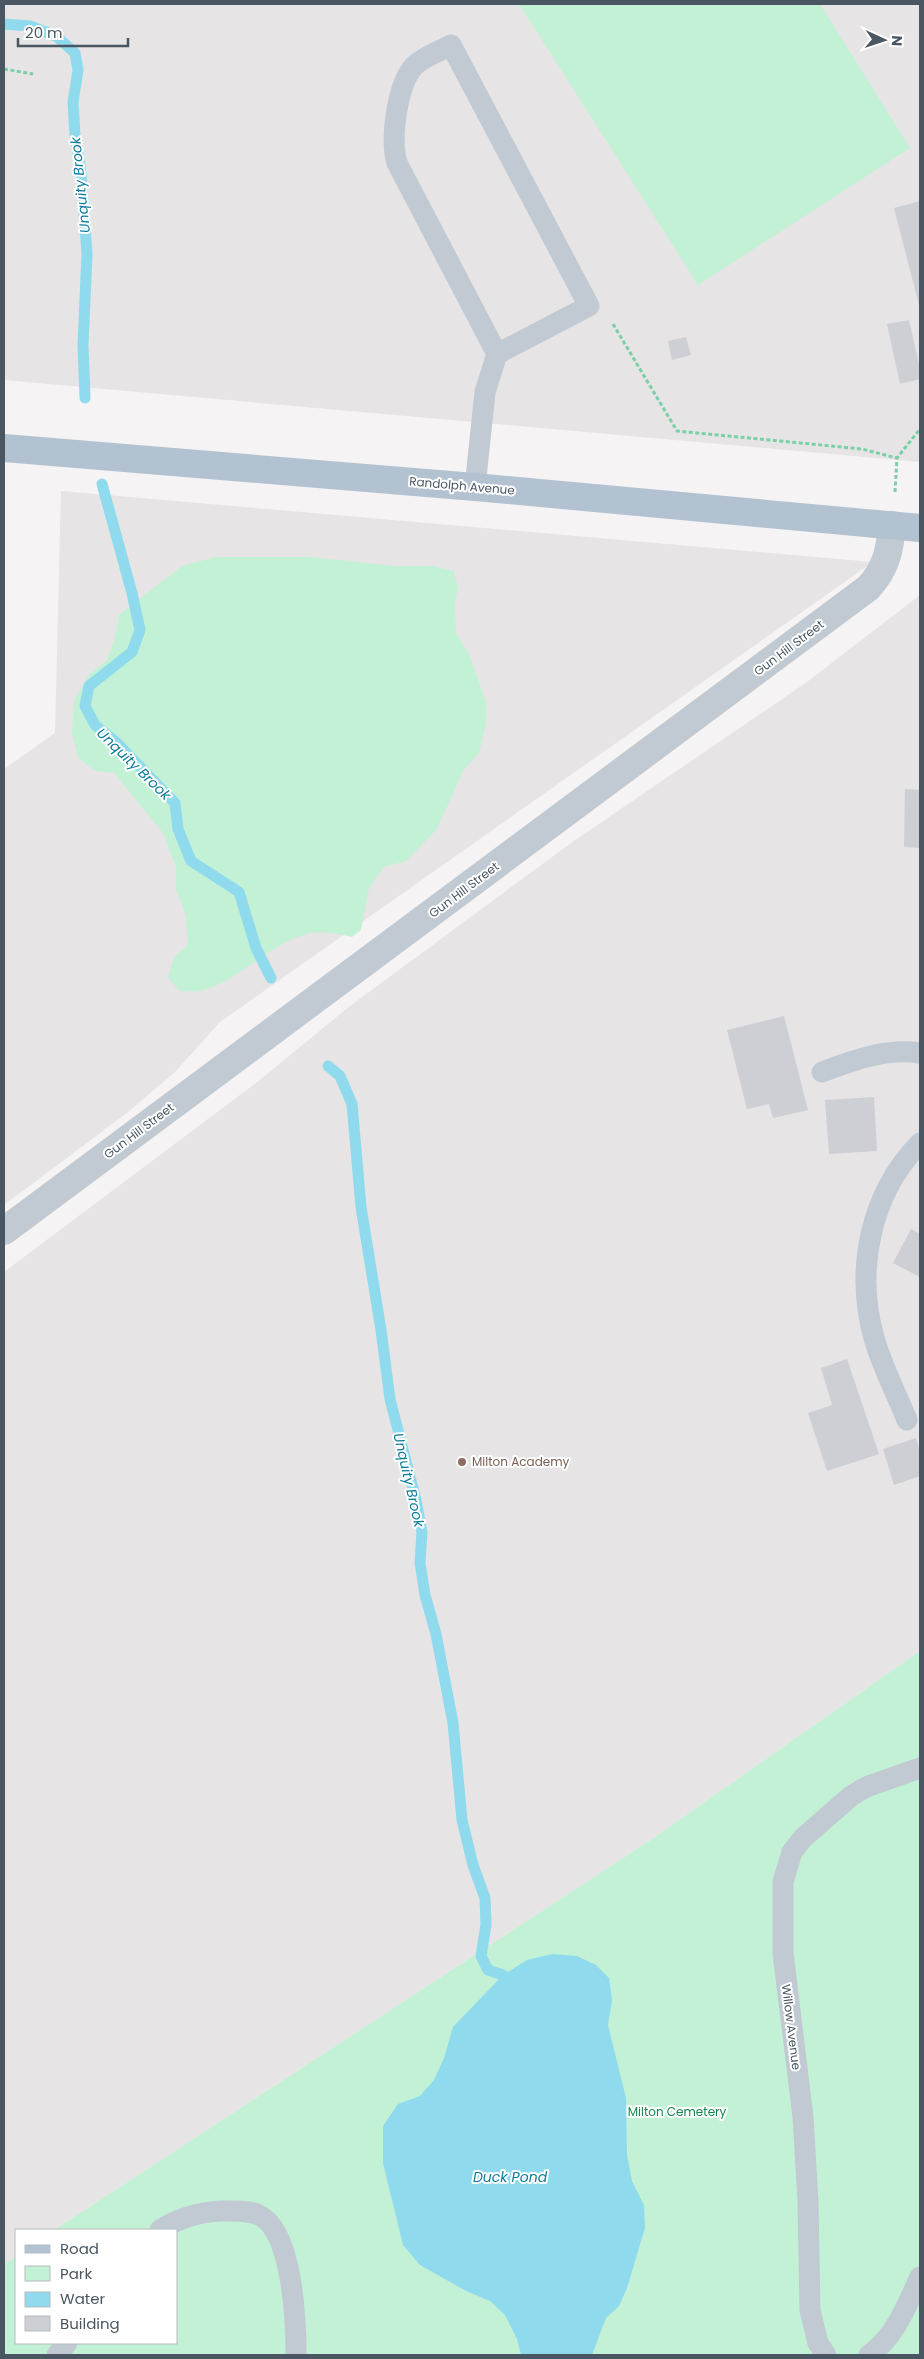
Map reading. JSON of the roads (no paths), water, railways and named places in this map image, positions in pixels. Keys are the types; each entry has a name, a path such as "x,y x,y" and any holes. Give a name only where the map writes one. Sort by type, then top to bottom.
{"main road":[{"name":"Randolph Avenue","path":"4,448 475,487 920,528"}],"street":[{"name":"Gun Hill Street","path":"4,1231 868,588 883,569 888,556 892,525"}],"lane":[{"path":"475,487 482,409 497,354 397,163 394,152 402,86 408,74 416,64 451,45 589,306 497,354"},
{"path":"822,1072 872,1055 891,1052 920,1053"},
{"path":"907,1420 874,1338 866,1290 867,1264 876,1214 884,1192 897,1171 920,1143"},
{"name":"Willow Avenue","path":"826,2355 818,2343 810,2310 808,2202 803,2117 782,1953 783,1882 792,1852 803,1838 851,1796 875,1783 920,1768"},
{"path":"162,2229 178,2220 195,2214 216,2212 248,2212 260,2215 269,2222 283,2248 292,2285 296,2355"},
{"path":"869,2355 886,2340 920,2277"},
{"path":"57,2355 66,2344"}],"water":[{"name":"Duck Pond","path":"552,1954 577,1956 596,1965 609,1978 612,2000 608,2025 626,2098 627,2155 632,2181 644,2205 645,2228 627,2288 619,2306 606,2318 592,2355 521,2355 517,2339 505,2315 490,2301 466,2291 420,2265 403,2245 383,2163 383,2126 398,2104 420,2096 434,2080 444,2058 453,2027 503,1975 527,1960"}],"waterway":[{"name":"Unquity Brook","path":"4,24 30,26 56,36 75,53 78,70 73,102 87,254 83,345 85,398"},
{"name":"Unquity Brook","path":"102,484 132,593 140,630 132,652 89,686 85,706 95,725 116,742 175,803 178,829 191,861 239,892 256,948 271,978"},
{"name":"Unquity Brook","path":"328,1066 340,1076 352,1104 361,1207 390,1399 416,1500 422,1532 420,1563 425,1595 436,1634 453,1723 462,1820 473,1865 485,1898 486,1925 481,1956 488,1970 503,1975"}],"place":[{"name":"Milton Academy","path":"462,1462"}],"park label":[{"name":"Milton Cemetery","path":"677,2112"}]}
